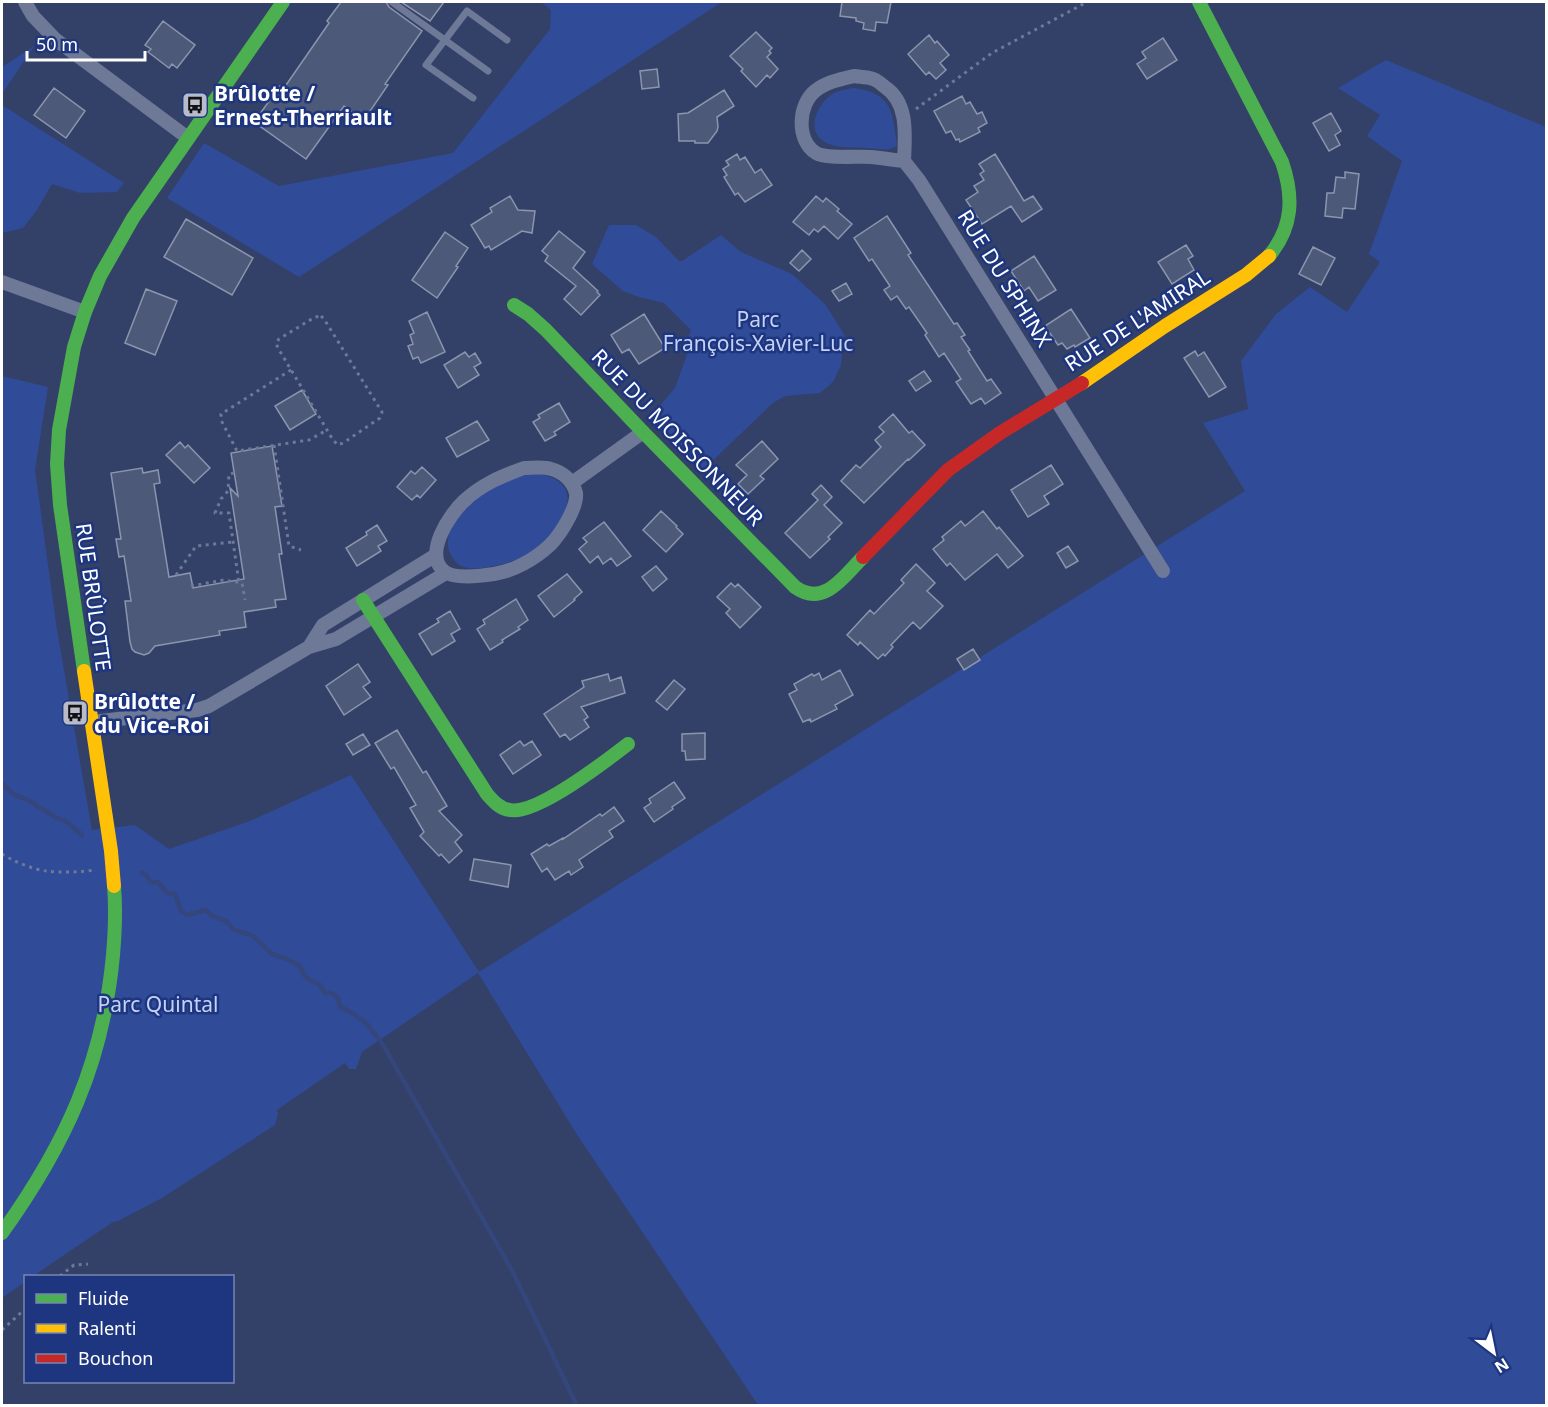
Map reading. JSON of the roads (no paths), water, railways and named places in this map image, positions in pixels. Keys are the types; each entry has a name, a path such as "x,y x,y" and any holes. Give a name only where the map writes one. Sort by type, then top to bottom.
{"street":[{"path":"24,2 33,16 55,39 188,138"},
{"name":"RUE BRÛLOTTE","path":"2,1233 40,1180 86,1083 97,1048 110,987 113,957 116,895 60,505 57,464 59,430 74,347 85,312 116,246 283,2"},
{"name":"RUE DE L'AMIRAL","path":"812,596 822,594 834,586 948,470 965,456 1055,398 1088,380 1162,328 1258,266 1280,241 1291,208 1290,191 1282,162 1199,2"},
{"path":"854,76 874,79 891,90 902,110 905,132 904,161 874,157 830,157 816,153 802,132 801,118 807,100 815,91 832,82 854,76"},
{"name":"RUE DU SPHINX","path":"904,161 919,180 1163,571"},
{"path":"2,282 85,312"},
{"name":"RUE DU MOISSONNEUR","path":"514,306 546,330 795,587 803,594 812,596"},
{"path":"572,483 643,432"},
{"path":"524,468 550,468 563,474 572,483 576,495 574,505 562,531 550,545 525,564 499,573 477,576 446,573 439,566 436,555 440,536 451,516 483,485 524,468"},
{"path":"309,647 323,625 436,555"},
{"path":"92,722 197,710 209,706 309,647 336,639 446,573"},
{"path":"363,600 487,794 504,809 514,811 527,809 595,770 628,744"}],"lane":[{"path":"392,2 488,72"},
{"path":"473,98 426,65 467,11 507,40"}],"waterway":[{"path":"2,783 13,794 67,822 82,835"},
{"path":"142,873 150,882 158,882 167,893 175,894 181,911 187,915 206,910 212,916 226,921 234,930 252,935 272,954 300,966 308,979 320,985 325,993 332,993 338,998 340,1007 366,1023 382,1043 513,1272 577,1406"}],"place":[{"name":"Brûlotte / Ernest-Therriault","path":"195,105"},
{"name":"Brûlotte / du Vice-Roi","path":"75,713"}],"park label":[{"name":"Parc François-Xavier-Luc","path":"758,331"},
{"name":"Parc Quintal","path":"158,1004"}]}
